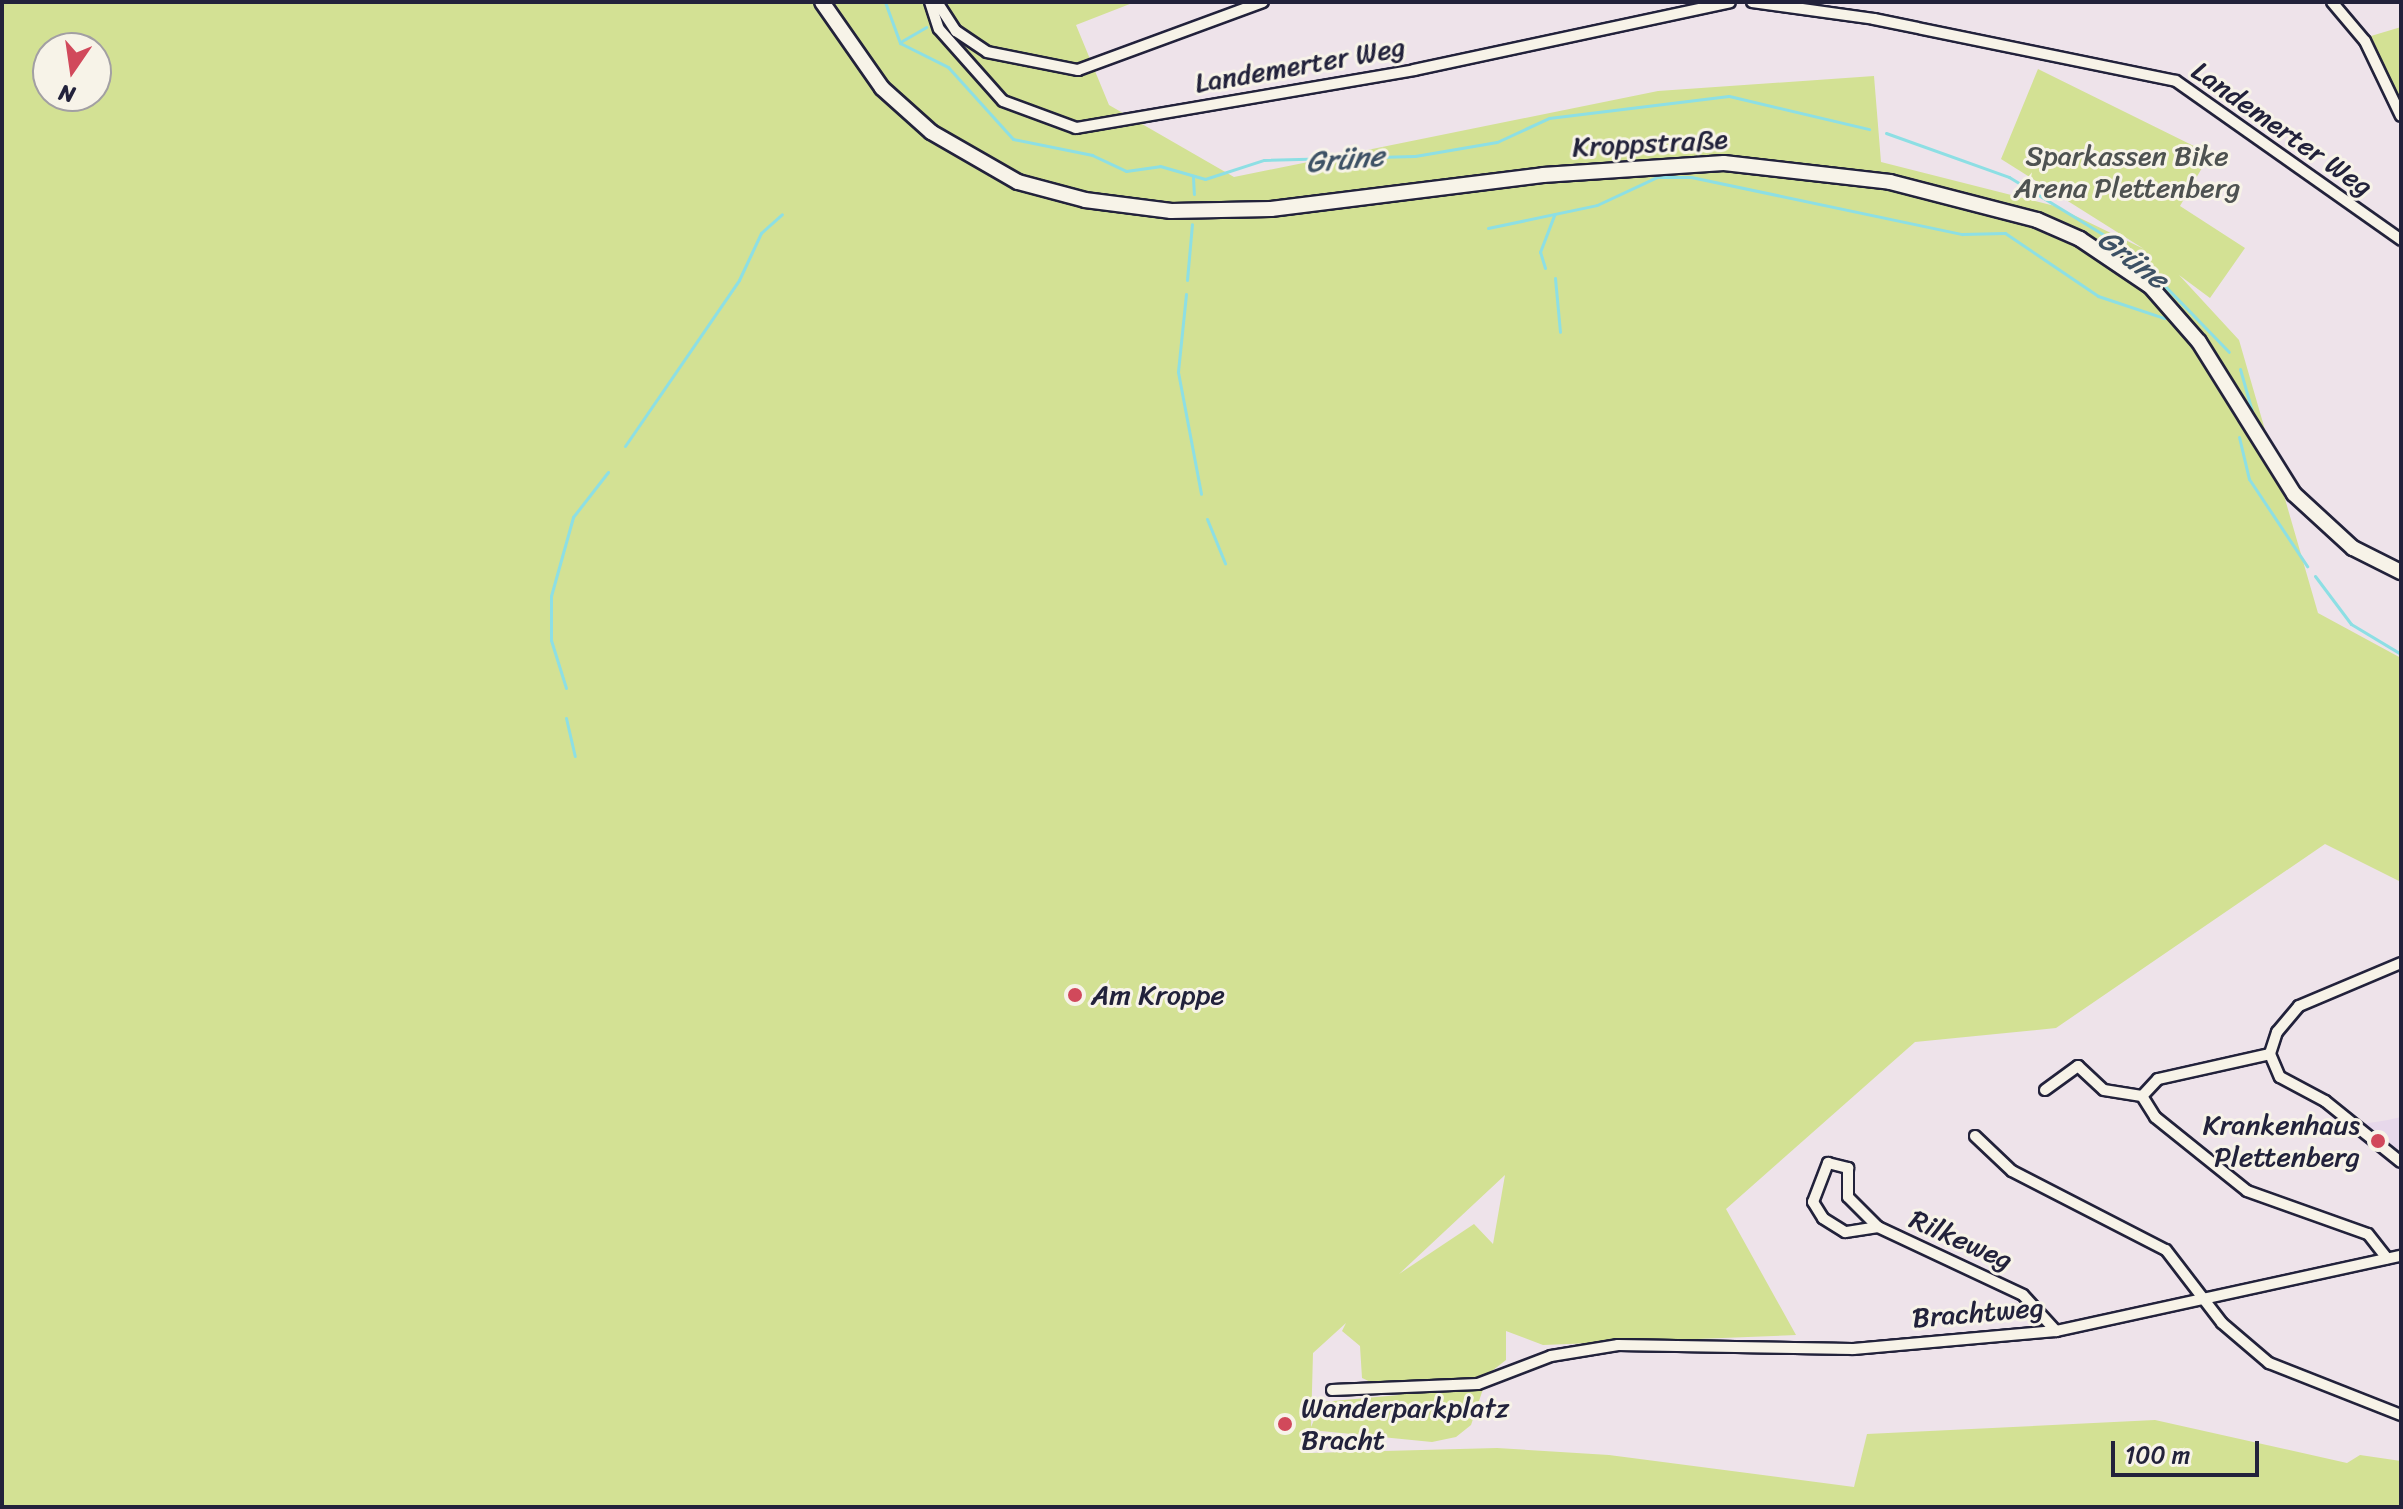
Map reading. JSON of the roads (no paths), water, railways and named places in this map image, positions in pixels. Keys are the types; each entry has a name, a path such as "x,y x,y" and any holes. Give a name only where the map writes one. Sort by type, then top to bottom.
{"street":[{"name":"Kroppstraße","path":"822,2 882,88 931,132 1018,182 1085,200 1171,211 1271,209 1543,175 1724,163 1890,182 2037,220 2080,239 2150,286 2199,342 2294,494 2353,548 2401,572"},
{"name":"Landemerter Weg","path":"930,2 939,29 1003,101 1076,128 1414,70 1695,4 1730,2"},
{"path":"937,2 956,31 987,52 1078,70 1263,2"},
{"name":"Landemerter Weg","path":"1752,2 1874,19 2176,81 2401,240"},
{"path":"2332,2 2365,41 2401,116"},
{"path":"2401,963 2299,1006 2277,1032 2270,1054 2280,1077 2325,1101 2401,1162"},
{"path":"2142,1096 2158,1079 2270,1054"},
{"path":"2045,1090 2078,1066 2104,1090 2142,1096 2155,1117 2237,1184 2368,1234 2387,1258"},
{"path":"1975,1136 2012,1171 2166,1250 2243,1345 2288,1375 2401,1415"},
{"name":"Rilkeweg","path":"1878,1227 1845,1232 1823,1218 1813,1202 1828,1163 1848,1168 1848,1197 1878,1227 2023,1295 2056,1331"},
{"name":"Brachtweg","path":"1332,1390 1444,1389 1551,1356 1678,1341 1853,1349 2056,1331 2204,1299 2354,1272 2387,1258 2401,1256"}],"waterway":[{"name":"Grüne","path":"885,2 900,43 948,67 1013,139 1092,155 1126,171 1160,166 1205,179 1264,160 1415,156 1497,142 1549,118 1729,96 1869,129"},
{"path":"902,41 926,27"},
{"name":"Grüne","path":"1886,133 2009,177 2132,252 2229,352"},
{"path":"1193,177 1194,194"},
{"path":"1488,228 1597,205 1657,177 1691,177 1962,234 2005,233 2098,296 2164,318"},
{"path":"625,446 739,280 761,233 782,214"},
{"path":"1545,268 1540,252 1554,215"},
{"path":"1187,280 1192,224"},
{"path":"1555,278 1560,332"},
{"path":"1186,294 1178,372 1201,494"},
{"name":"Grüne","path":"2240,369 2252,411"},
{"name":"Grüne","path":"2239,437 2249,479 2307,566"},
{"path":"566,688 551,640 551,596 573,517 608,472"},
{"path":"1207,519 1225,563"},
{"name":"Grüne","path":"2315,576 2351,624 2401,654"},
{"path":"566,718 575,756"}],"place":[{"name":"Am Kroppe","path":"1075,995"},
{"name":"Krankenhaus Plettenberg","path":"2378,1141"},
{"name":"Wanderparkplatz Bracht","path":"1285,1424"}],"park label":[{"name":"Sparkassen Bike Arena Plettenberg","path":"2127,172"}]}
